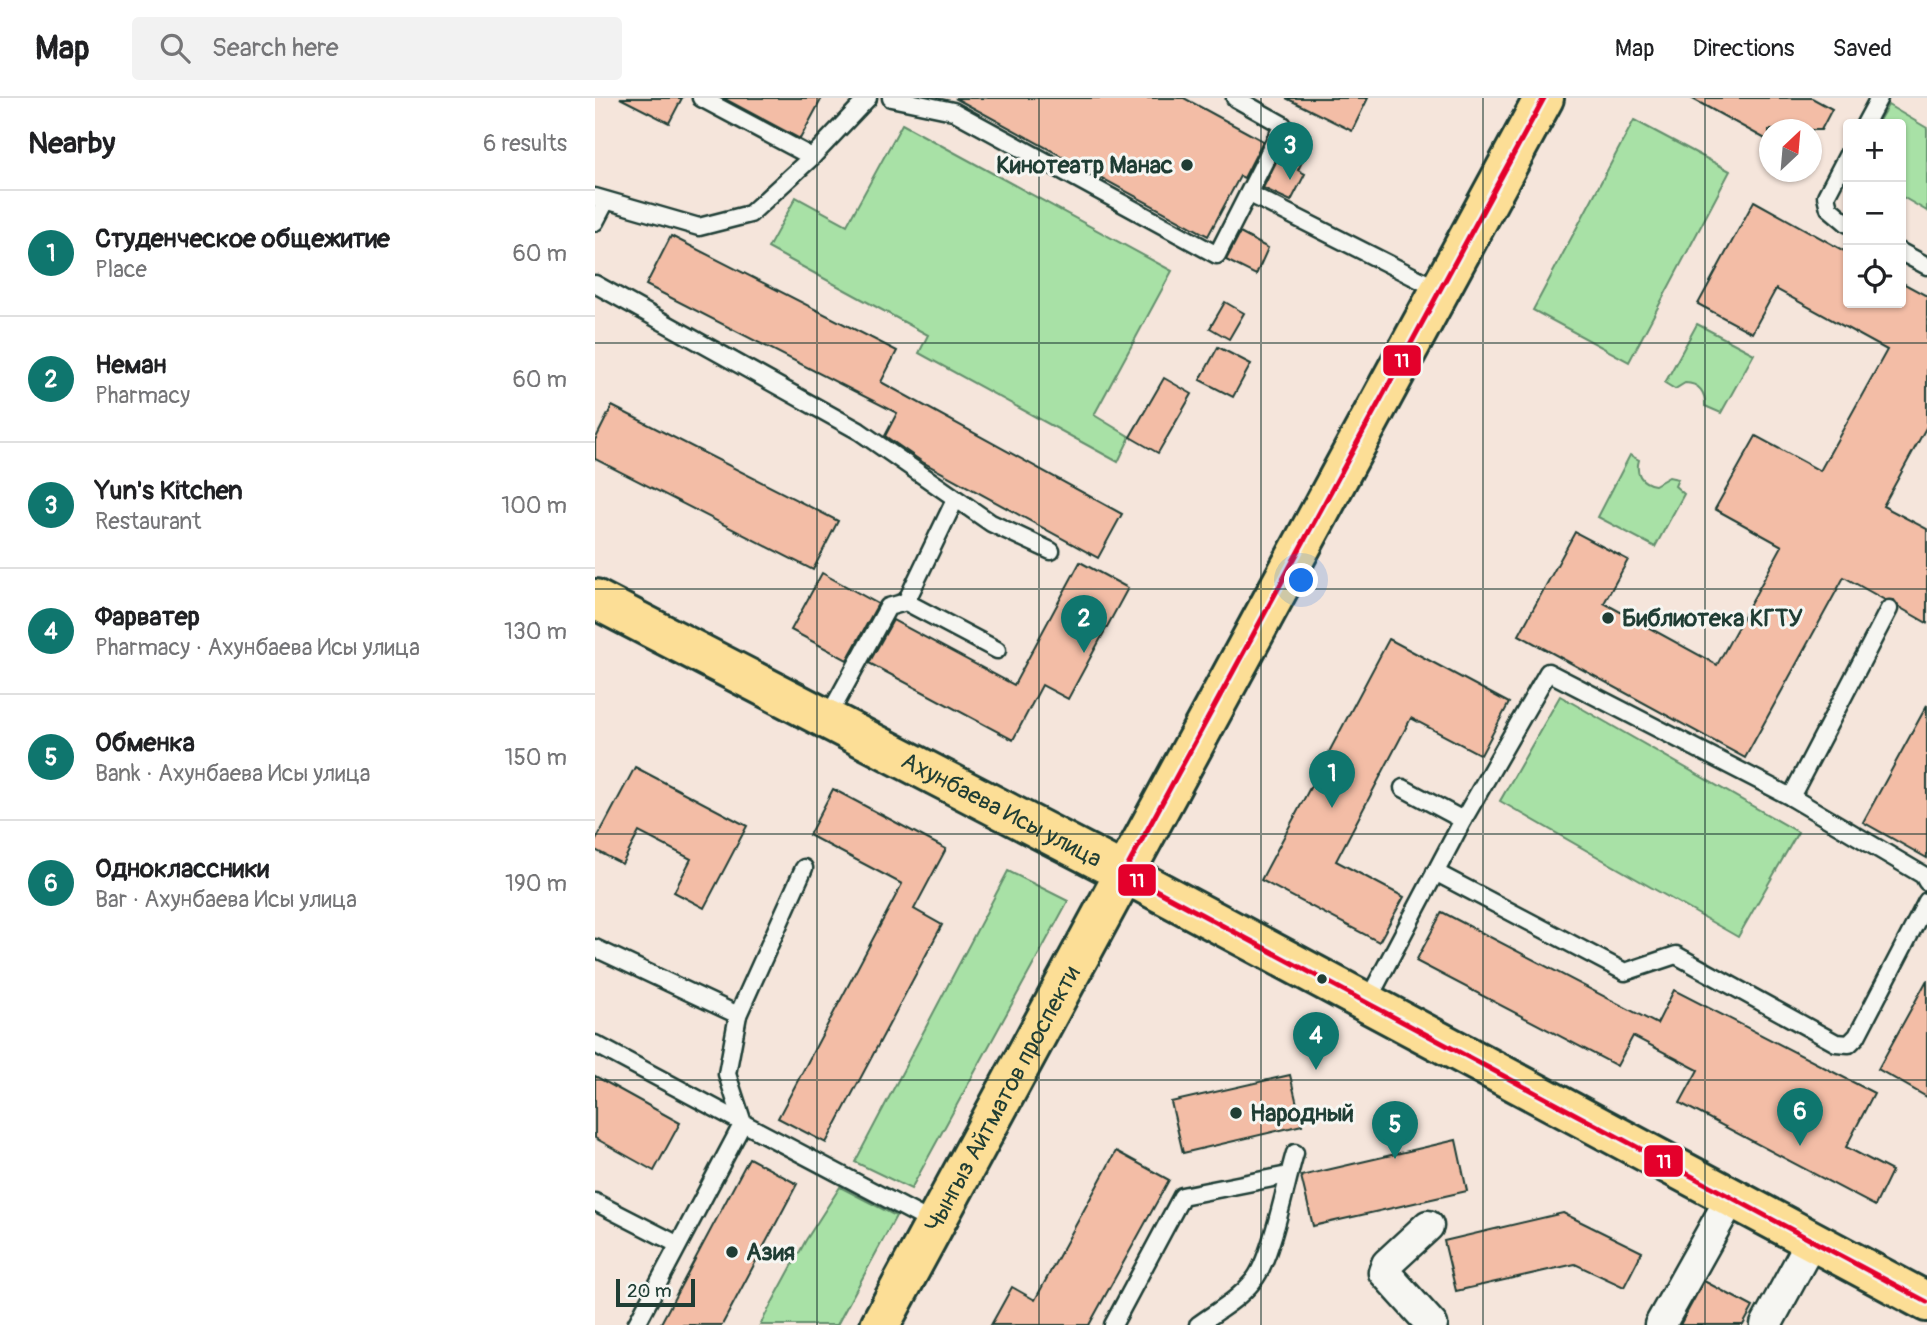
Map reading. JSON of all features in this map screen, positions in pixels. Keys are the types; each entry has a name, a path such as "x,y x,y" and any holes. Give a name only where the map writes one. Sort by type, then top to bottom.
{"main road":[{"name":"Чынгыз Айтматов проспекти","path":"880,1325 1544,98"},
{"name":"Ахунбаева Исы улица","path":"595,600 1124,873 1927,1302"}],"street":[{"path":"1660,1325 1731,1198"},
{"path":"1428,1226 1385,1266 1384,1272 1432,1325"},
{"path":"1766,1325 1812,1241"}],"lane":[{"path":"701,98 812,157"},
{"path":"595,222 600,199 699,227 750,214 812,157 868,98"},
{"path":"891,98 935,102 1217,255 1283,125 1235,98"},
{"path":"1868,119 1879,98"},
{"path":"1843,164 1826,196 1829,208 1843,220"},
{"path":"1250,194 1440,290"},
{"path":"1906,255 1927,266"},
{"path":"595,284 859,431 991,523 1051,551"},
{"path":"906,602 955,500"},
{"path":"827,719 888,607 906,602 997,650"},
{"path":"1791,797 1889,609"},
{"path":"1366,1004 1463,820 1548,672 1791,797 1923,875 1927,882"},
{"path":"1403,788 1463,820"},
{"path":"636,1325 743,1123 727,1074 738,1015 804,868"},
{"path":"1435,872 1625,972 1676,955 1836,1043 1849,1044 1857,1036 1927,901"},
{"path":"595,948 738,1015"},
{"path":"595,1044 935,1224"},
{"path":"1198,1325 1237,1298 1256,1279 1276,1225 1295,1153"},
{"path":"1114,1325 1182,1196 1288,1175"},
{"path":"595,1202 677,1244"}],"green space":[{"path":"1888,105 1927,128 1927,211 1906,199 1906,119 1880,119"},
{"path":"1634,120 1730,171 1629,362 1533,310"},
{"path":"902,124 1172,271 1094,415 1130,437 1118,462 919,353 928,335 768,248 796,197 847,225"},
{"path":"1697,324 1754,354 1721,413 1705,406 1703,393 1698,387 1685,383 1675,389 1665,383"},
{"path":"1630,455 1639,460 1639,473 1643,480 1655,485 1669,477 1678,479 1675,486 1684,494 1655,547 1598,517"},
{"path":"1560,696 1798,832 1738,937 1500,801"},
{"path":"1008,871 1068,901 911,1189 855,1162"},
{"path":"840,1187 896,1216 837,1325 760,1325 806,1240"}],"building":[{"path":"620,98 682,98 669,123"},
{"path":"723,98 822,98 800,139"},
{"name":"Кинотеатр Манас","path":"955,98 1184,98 1263,141 1244,178 1240,176 1208,236"},
{"path":"1286,98 1368,98 1352,131"},
{"path":"1691,98 1812,98 1832,109 1822,128 1822,119 1759,119 1759,135"},
{"path":"1284,146 1305,156 1298,170 1305,174 1291,201 1263,188"},
{"path":"1754,201 1843,250 1843,308 1906,308 1906,285 1927,296 1927,426 1883,506 1927,529 1927,623 1899,607 1894,600 1885,600 1844,577 1745,758 1519,635 1575,532 1628,560 1604,603 1717,665 1782,546 1715,509 1756,436 1820,471 1887,350 1776,289 1752,333 1698,304"},
{"path":"1240,233 1268,248 1256,275 1226,260"},
{"path":"671,236 897,351 881,382 1122,514 1098,558 924,463 885,436 897,413 646,285"},
{"path":"1225,302 1244,313 1229,339 1210,328"},
{"path":"1218,347 1251,364 1233,397 1200,380"},
{"path":"1164,378 1192,394 1158,453 1130,437"},
{"path":"612,406 838,521 813,570 595,459 595,440"},
{"path":"1080,562 1128,588 1068,699 1042,685 1013,740 869,663 893,620 1014,685"},
{"path":"822,573 878,604 847,660 791,630"},
{"path":"1389,639 1509,703 1481,755 1411,718 1336,861 1404,897 1379,942 1261,880"},
{"path":"1927,705 1927,858 1863,822"},
{"path":"635,767 747,826 704,908 674,892 691,859 639,832 622,864 595,850 595,842"},
{"path":"833,789 946,849 914,909 942,925 826,1143 778,1118 902,884 809,835"},
{"path":"1442,912 1657,1024 1674,990 1874,1093 1846,1147 1892,1171 1875,1206 1680,1103 1698,1070 1633,1036 1617,1066 1416,961"},
{"path":"1927,980 1927,1097 1878,1069"},
{"path":"1290,1075 1302,1125 1183,1153 1171,1102"},
{"path":"595,1076 680,1123 654,1171 595,1138"},
{"path":"1456,1140 1467,1191 1313,1226 1301,1176"},
{"path":"1116,1151 1169,1180 1089,1325 991,1325 1012,1287 1035,1300"},
{"path":"749,1158 797,1184 722,1325 660,1325"},
{"path":"1563,1213 1642,1252 1624,1287 1575,1264 1456,1291 1444,1241"},
{"path":"1704,1281 1753,1307 1743,1325 1680,1325"}],"transit line":[{"name":"11","path":"1544,98 1124,873 1927,1302"}],"place":[{"name":"Кинотеатр Манас","path":"1187,165"},
{"name":"Yun's Kitchen","path":"1290,180"},
{"name":"Библиотека КГТУ","path":"1608,618"},
{"name":"Неман","path":"1084,653"},
{"name":"Студенческое общежитие","path":"1332,808"},
{"name":"Фарватер","path":"1316,1070"},
{"name":"Народный","path":"1236,1113"},
{"name":"Одноклассники","path":"1800,1146"},
{"name":"Обменка","path":"1395,1159"},
{"name":"Азия","path":"732,1252"}]}
